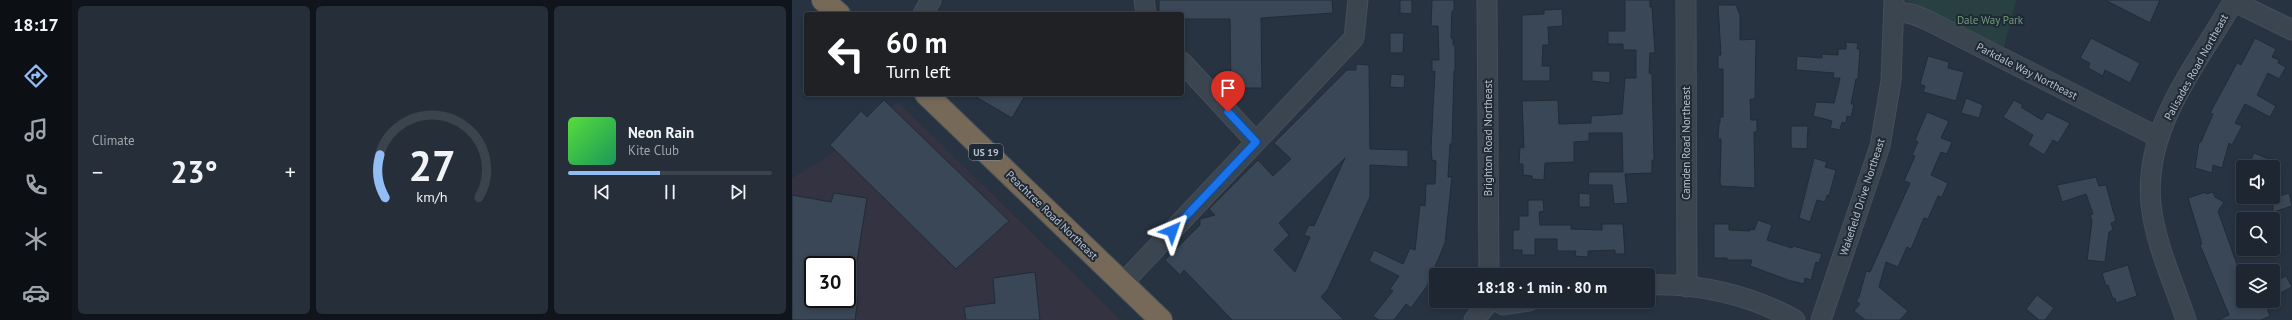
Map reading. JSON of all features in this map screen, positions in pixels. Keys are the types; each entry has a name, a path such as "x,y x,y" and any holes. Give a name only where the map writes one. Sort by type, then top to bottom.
{"highway":[{"path":"823,0 837,12"},
{"name":"Peachtree Road Northeast","path":"928,96 1161,320"}],"street":[{"path":"924,12 931,0"},
{"path":"1144,0 1146,12"},
{"path":"1123,283 1354,38 1358,0"},
{"name":"Brighton Road Northeast","path":"1487,0 1489,268"},
{"name":"Camden Road Northeast","path":"1686,0 1687,286"},
{"path":"2233,0 2292,30"},
{"name":"Palisades Road Northeast","path":"2186,320 2160,244 2151,204 2151,180 2158,137 2172,105 2233,0"},
{"name":"Parkdale Way Northeast","path":"1894,6 1927,20 2158,137"},
{"name":"Wakefield Drive Northeast","path":"1821,320 1880,146 1891,82 1894,6"},
{"path":"1184,64 1256,142"},
{"path":"1655,286 1687,286 1723,293 1755,302 1795,320"},
{"path":"1474,320 1484,308"}],"shaded area":[{"path":"898,102 1121,320 792,320 792,178 825,158"}],"green space":[{"name":"Dale Way Park","path":"1905,0 2016,0 2004,47"}],"building":[{"path":"1159,0 1332,0 1333,13 1261,18 1262,88 1231,88 1230,19 1184,19 1184,12 1159,12"},
{"path":"1400,0 1412,0 1412,14 1400,13"},
{"path":"1432,0 1454,0 1451,38 1453,38 1453,45 1455,45 1455,71 1452,144 1450,144 1448,177 1452,177 1445,243 1435,268 1429,268 1429,281 1427,286 1411,308 1406,304 1394,320 1379,320 1373,316 1393,291 1390,289 1399,276 1369,261 1374,250 1403,264 1410,248 1415,250 1420,205 1425,206 1426,184 1435,184 1436,161 1432,160 1431,148 1435,71 1432,72 1432,60 1439,60 1438,26 1431,26"},
{"path":"1625,0 1650,0 1650,7 1652,7 1655,53 1650,53 1649,73 1652,74 1654,160 1652,160 1652,173 1625,174 1628,203 1614,204 1612,185 1588,185 1589,172 1623,172 1622,133 1589,133 1589,141 1574,142 1574,162 1545,163 1544,180 1532,179 1532,176 1523,175 1523,164 1519,164 1520,147 1524,148 1522,101 1558,100 1559,124 1591,123 1591,116 1622,114 1625,78 1636,78 1636,50 1623,50 1623,44 1608,44 1608,31 1625,31"},
{"path":"2105,0 2160,0 2150,23"},
{"path":"1718,5 1736,5 1740,15 1740,40 1756,39 1755,99 1750,99 1751,120 1757,120 1757,132 1754,132 1755,188 1721,186 1720,182 1721,139 1718,139 1720,117 1723,117 1723,69 1718,69 1718,55 1721,55"},
{"path":"1562,9 1563,26 1548,27 1549,45 1543,45 1542,66 1550,66 1550,81 1522,81 1522,15 1544,14 1544,10"},
{"path":"1390,33 1404,33 1403,53 1390,53"},
{"path":"2091,38 2140,63 2130,83 2105,70 2103,76 2088,68 2090,63 2080,58"},
{"path":"2255,38 2276,49 2272,57 2279,60 2278,63 2286,67 2279,79 2268,73 2257,95 2276,106 2270,117 2245,104 2235,123 2242,126 2232,145 2229,143 2222,168 2213,165 2212,173 2195,168 2199,142 2201,142 2213,114 2210,113 2237,63 2241,65"},
{"path":"1846,42 1858,43 1857,49 1860,49 1858,79 1856,79 1851,104 1854,104 1851,117 1847,116 1846,123 1842,122 1840,130 1830,128 1832,121 1813,116 1816,102 1834,103 1840,78 1833,78 1834,73 1796,70 1797,56 1822,58 1822,54 1838,55 1838,49 1846,49"},
{"path":"1928,56 1949,62 1948,68 1964,72 1956,101 1923,92 1925,86 1920,84"},
{"path":"1356,64 1369,65 1370,149 1408,150 1408,167 1370,165 1370,197 1328,289 1321,297 1344,320 1232,320 1184,270 1180,275 1165,260 1200,225 1200,219 1215,215 1209,209 1258,160 1273,176 1291,159 1274,143 1347,70 1356,70","holes":["1345,158 1314,226 1309,225 1304,235 1310,237 1295,272 1274,250 1289,235 1279,223"]},
{"path":"1592,71 1610,71 1610,83 1592,81"},
{"path":"1391,74 1405,75 1404,88 1390,87"},
{"path":"974,96 1025,96 1012,118"},
{"path":"1966,98 1983,105 1979,118 1961,113"},
{"path":"884,100 1009,221 956,269 830,145 861,111 867,117"},
{"path":"2014,100 2023,105 2021,107 2042,120 2047,112 2070,123 2058,143 2053,140 2044,155 2028,145 2033,135 2003,117"},
{"path":"1927,112 1949,121 1941,138 1952,142 1947,154 1941,152 1931,175 1948,183 1942,197 1938,196 1928,219 1924,218 1911,249 1907,247 1898,267 1886,262 1879,287 1908,311 1900,320 1865,320 1854,311 1860,304 1856,301 1859,297 1866,271 1870,272 1910,183 1904,181 1915,156 1912,155 1918,142 1915,140"},
{"path":"1791,126 1808,126 1807,149 1791,148"},
{"path":"2254,153 2269,159 2269,160 2251,160"},
{"path":"1814,158 1827,162 1825,167 1836,170 1829,196 1827,195 1825,202 1817,200 1810,222 1799,218"},
{"path":"2096,177 2099,186 2106,185 2116,221 2111,223 2113,230 2109,232 2105,262 2087,260 2092,221 2090,215 2093,214 2086,194 2062,202 2057,185"},
{"path":"2206,192 2206,194 2213,192 2215,197 2224,202 2218,211 2237,264 2236,308 2267,308 2270,316 2261,320 2218,320 2229,315 2200,245 2202,244 2188,198"},
{"path":"834,193 867,198 856,267 856,256 804,256 804,308 856,308 856,298 858,298 855,320 792,320 792,195 831,202"},
{"path":"1579,193 1590,194 1590,207 1579,207"},
{"path":"2289,193 2292,206 2273,212 2273,204 2280,204 2280,196"},
{"path":"1528,200 1543,200 1544,211 1539,212 1540,225 1571,225 1571,229 1602,230 1602,224 1623,224 1625,254 1615,254 1615,250 1588,251 1588,257 1575,256 1576,251 1557,251 1557,239 1535,239 1535,255 1522,255 1522,250 1513,250 1513,230 1519,230 1519,216 1528,216"},
{"path":"1758,220 1772,225 1767,240 1792,248 1793,246 1822,254 1819,263 1816,262 1811,280 1805,278 1804,284 1788,280 1750,266 1752,260 1727,260 1727,258 1714,258 1714,224 1729,224 1729,230 1750,231 1750,229 1754,230"},
{"path":"2128,265 2137,296 2116,303 2108,285 2106,286 2102,273"},
{"path":"1035,272 1040,320 966,320 964,307 995,303 993,278"},
{"path":"2286,276 2292,287 2280,293 2280,279"},
{"path":"2037,295 2054,308 2045,320 2039,320 2026,309"}],"route":[{"path":"1172,231 1256,142 1228,112"}]}
